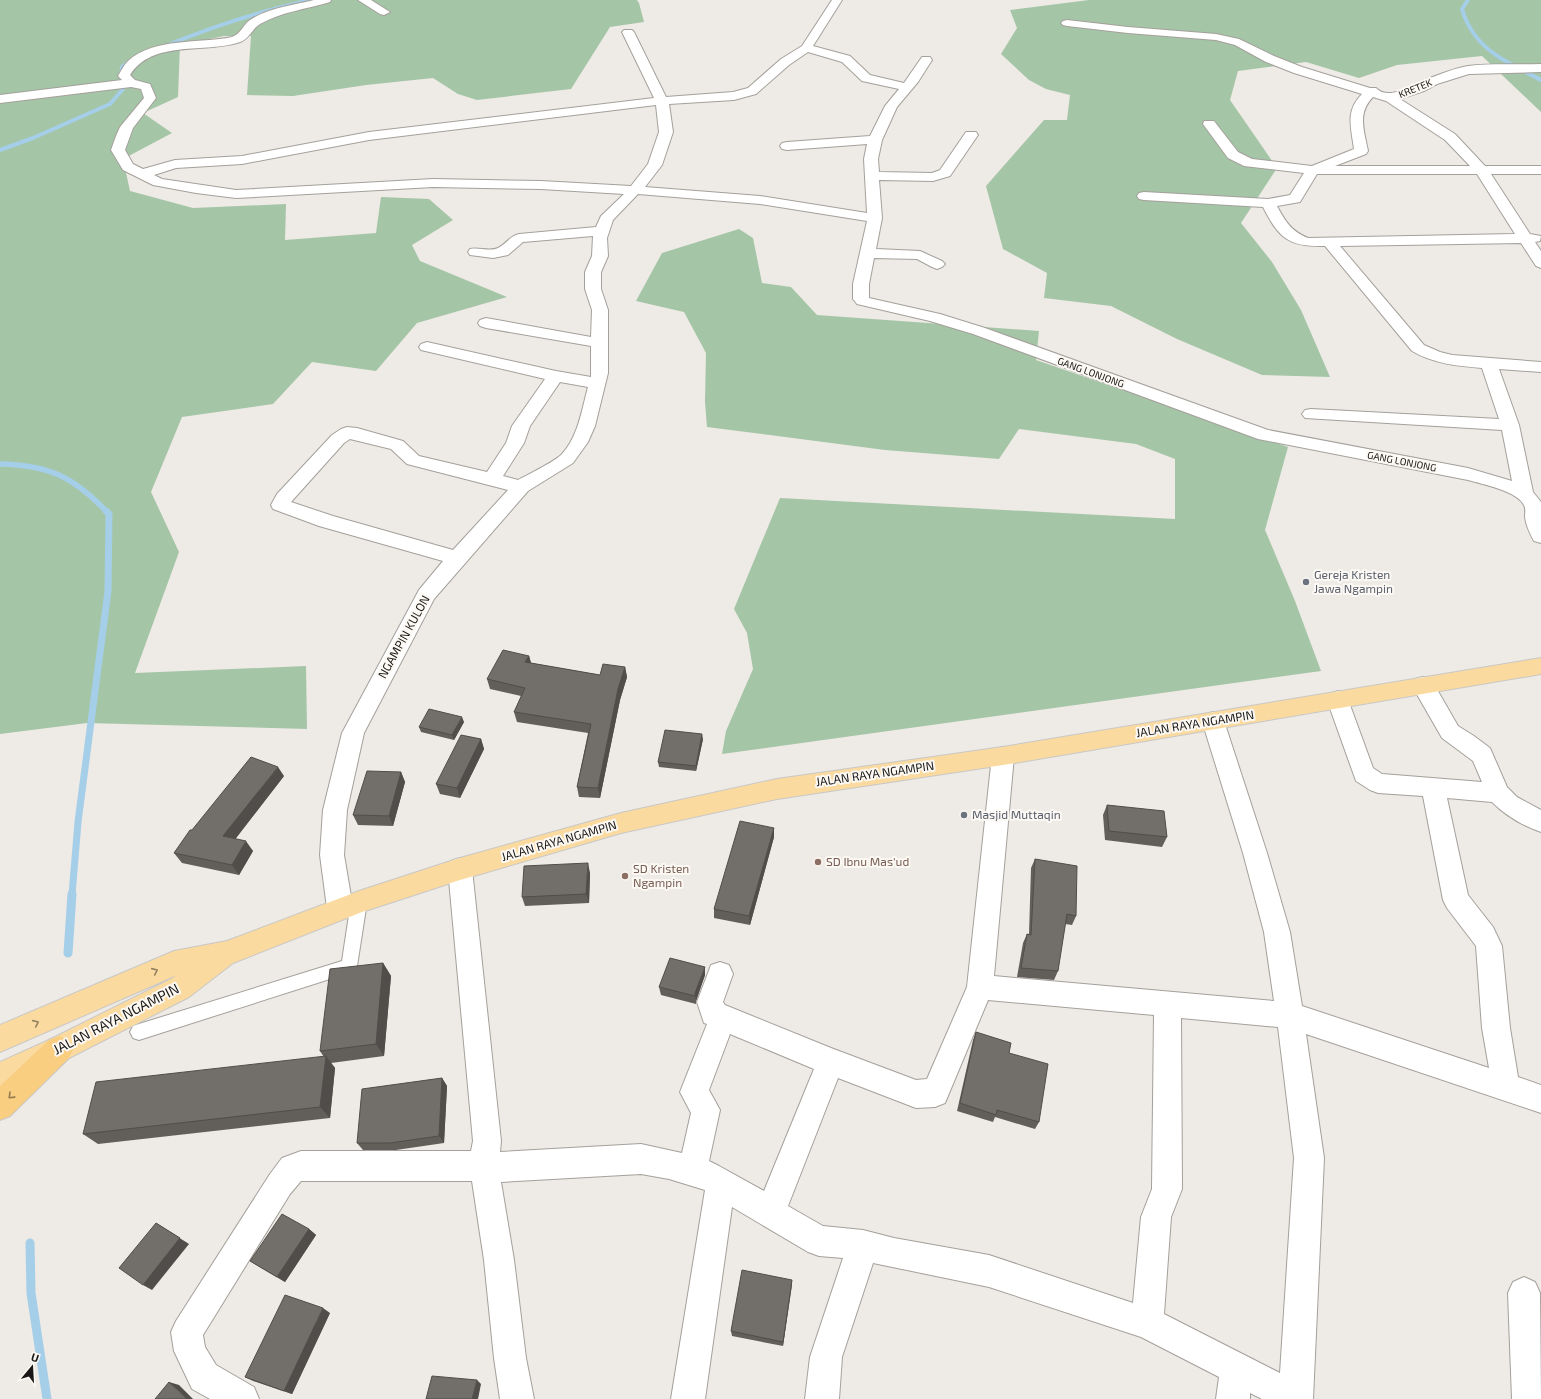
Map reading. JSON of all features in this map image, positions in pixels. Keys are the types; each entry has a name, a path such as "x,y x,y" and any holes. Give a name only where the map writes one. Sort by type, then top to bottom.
{"highway":[{"path":"0,1106 59,1049"}],"main road":[{"name":"JALAN RAYA NGAMPIN","path":"0,1039 174,963 227,953 350,905 460,868 621,823 777,789 1002,756 1541,666"},
{"name":"JALAN RAYA NGAMPIN","path":"0,1076 59,1049 180,988 227,953"}],"street":[{"path":"131,83 124,76 126,69 134,61 148,54 164,49 236,40 242,37 256,22 326,0"},
{"path":"363,0 384,12"},
{"path":"142,174 175,164 242,160 369,136 662,101 734,96 752,92 785,62 806,48 837,0"},
{"path":"1067,23 1128,30 1216,37 1239,42 1270,59 1298,70 1372,91 1390,98"},
{"path":"475,252 493,254 503,252 519,238 602,231 606,219 634,190 655,165 666,132 662,101 628,32"},
{"path":"806,48 846,59 851,62 866,78 908,87"},
{"name":"GANG LONJONG","path":"926,60 908,87 891,106 875,140 871,159 875,218 861,284 863,302 934,317 979,331 1264,435 1468,474 1524,492"},
{"name":"KRETEK","path":"1390,98 1420,88 1433,81 1468,70 1537,68"},
{"path":"0,99 116,84 131,83 146,87 150,98 144,108 124,132 118,150 128,167 158,182 196,189 236,194 432,183 541,185 634,190 760,200 875,218"},
{"path":"1144,196 1268,203 1295,199 1313,170 1361,151 1356,118 1360,103 1372,91"},
{"name":"KRETEK","path":"1390,98 1450,137 1482,171 1541,263"},
{"path":"1209,124 1234,155 1249,163 1313,170 1541,170"},
{"path":"873,176 933,177 942,175 971,136"},
{"path":"787,146 875,140"},
{"path":"1268,203 1284,232 1292,238 1306,242 1330,243 1541,238"},
{"name":"NGAMPIN KULON","path":"350,905 332,855 335,810 353,733 426,595 521,487 567,459 586,426 600,372 600,310 593,289 593,272 600,256 600,238 602,231"},
{"path":"1330,243 1418,348 1426,354 1442,359 1541,367"},
{"path":"867,253 920,255 937,264"},
{"path":"486,323 599,348"},
{"path":"427,347 556,376 597,383"},
{"path":"1489,363 1510,425 1524,492 1534,505 1536,520 1541,536"},
{"path":"492,480 515,443 521,426 556,376"},
{"path":"1311,414 1510,425"},
{"path":"457,558 326,521 280,505 284,498 338,439 347,433 357,434 397,445 413,460 521,487"},
{"path":"1423,685 1450,732 1466,742 1482,755 1498,793 1509,804 1541,822"},
{"path":"1338,700 1364,774 1378,783 1498,793"},
{"path":"242,1399 204,1377 190,1351 187,1332 280,1184 292,1168 301,1166 503,1167 641,1159 669,1164 709,1176 819,1240 863,1245 894,1253 989,1271 1147,1322 1234,1384 1296,1399 1309,1158 1298,1070 1277,932 1255,853 1213,721"},
{"path":"720,974 710,1002 714,1014 831,1062 916,1094 935,1093 980,987 1002,756"},
{"path":"1434,787 1456,900 1484,935 1489,946 1496,1028 1506,1087"},
{"path":"460,868 487,1141 484,1166 499,1260 510,1358 517,1399"},
{"path":"980,987 1289,1015 1541,1099"},
{"path":"1147,1322 1156,1217 1167,1189 1168,1004"},
{"path":"692,1171 706,1110 694,1092 724,1018"},
{"path":"770,1212 831,1062"},
{"path":"688,1399 721,1183"},
{"path":"822,1399 826,1357 863,1245"},
{"path":"1524,1293 1529,1399"}],"lane":[{"path":"139,1032 349,966 350,905"}],"green space":[{"path":"0,0 637,0 639,3 644,22 610,27 571,89 477,100 458,94 433,78 366,85 293,96 247,95 251,36 224,36 180,45 178,97 143,113 172,133 123,159 130,191 193,208 286,204 285,240 376,233 381,197 429,199 453,220 412,245 420,261 507,297 417,323 376,371 312,362 273,404 182,417 151,492 179,552 135,673 306,666 307,729 87,723 0,734"},
{"path":"1089,0 1541,0 1541,112 1482,56 1397,65 1359,78 1306,62 1238,71 1230,100 1277,168 1241,223 1272,262 1301,310 1330,377 1262,375 1177,339 1111,306 1044,298 1047,273 1003,249 986,186 1044,120 1067,120 1070,95 1046,89 1029,80 1001,54 1017,28 1010,10"},
{"path":"739,229 753,238 762,283 791,287 817,315 1039,331 1036,360 1288,447 1265,530 1295,601 1321,671 722,754 726,731 753,669 747,633 734,609 780,498 1175,519 1175,459 1136,444 1019,429 999,459 885,450 707,427 705,402 706,353 684,312 636,301 662,253"}],"building":[{"path":"503,650 529,656 525,662 600,675 603,664 625,667 618,689 598,788 577,787 591,724 514,712 525,688 487,679"},
{"path":"429,709 462,717 452,735 419,727"},
{"path":"665,730 702,734 696,766 658,762"},
{"path":"461,735 481,739 457,788 436,784"},
{"path":"251,757 278,767 223,836 246,841 232,865 174,853 190,830 192,830"},
{"path":"367,771 401,772 389,816 353,815"},
{"path":"1107,805 1164,811 1167,837 1109,831"},
{"path":"740,821 774,828 749,916 714,909"},
{"path":"1035,859 1077,866 1076,916 1067,914 1058,971 1021,968 1027,934 1031,935"},
{"path":"588,863 586,894 522,897 524,866"},
{"path":"670,958 705,967 695,996 659,987"},
{"path":"383,963 376,1044 320,1051 330,969"},
{"path":"976,1032 1011,1043 1009,1053 1048,1064 1039,1122 997,1110 996,1115 960,1103"},
{"path":"326,1056 320,1107 83,1134 96,1082"},
{"path":"442,1078 439,1136 390,1143 357,1143 362,1089"},
{"path":"282,1214 309,1229 277,1277 250,1261"},
{"path":"156,1223 180,1238 143,1285 119,1268"},
{"path":"742,1270 792,1280 783,1342 731,1331"},
{"path":"285,1295 323,1308 284,1391 245,1377"},
{"path":"432,1376 477,1380 472,1399 426,1399"},
{"path":"169,1382 187,1399 155,1399"}],"waterway":[{"path":"163,47 236,20 311,0"},
{"path":"1468,0 1462,9 1467,23 1483,45 1504,60 1541,80"},
{"path":"0,150 33,138 110,104 123,89 121,82 122,67 131,60"},
{"path":"0,464 33,467 60,475 83,490 109,514 108,591 78,822 72,895"},
{"path":"68,953 72,894"},
{"path":"30,1243 31,1293 47,1399"}],"place":[{"name":"Gereja Kristen Jawa Ngampin","path":"1306,582"},
{"name":"Masjid Muttaqin","path":"964,815"},
{"name":"SD Ibnu Mas'ud","path":"818,862"},
{"name":"SD Kristen Ngampin","path":"625,876"}]}
